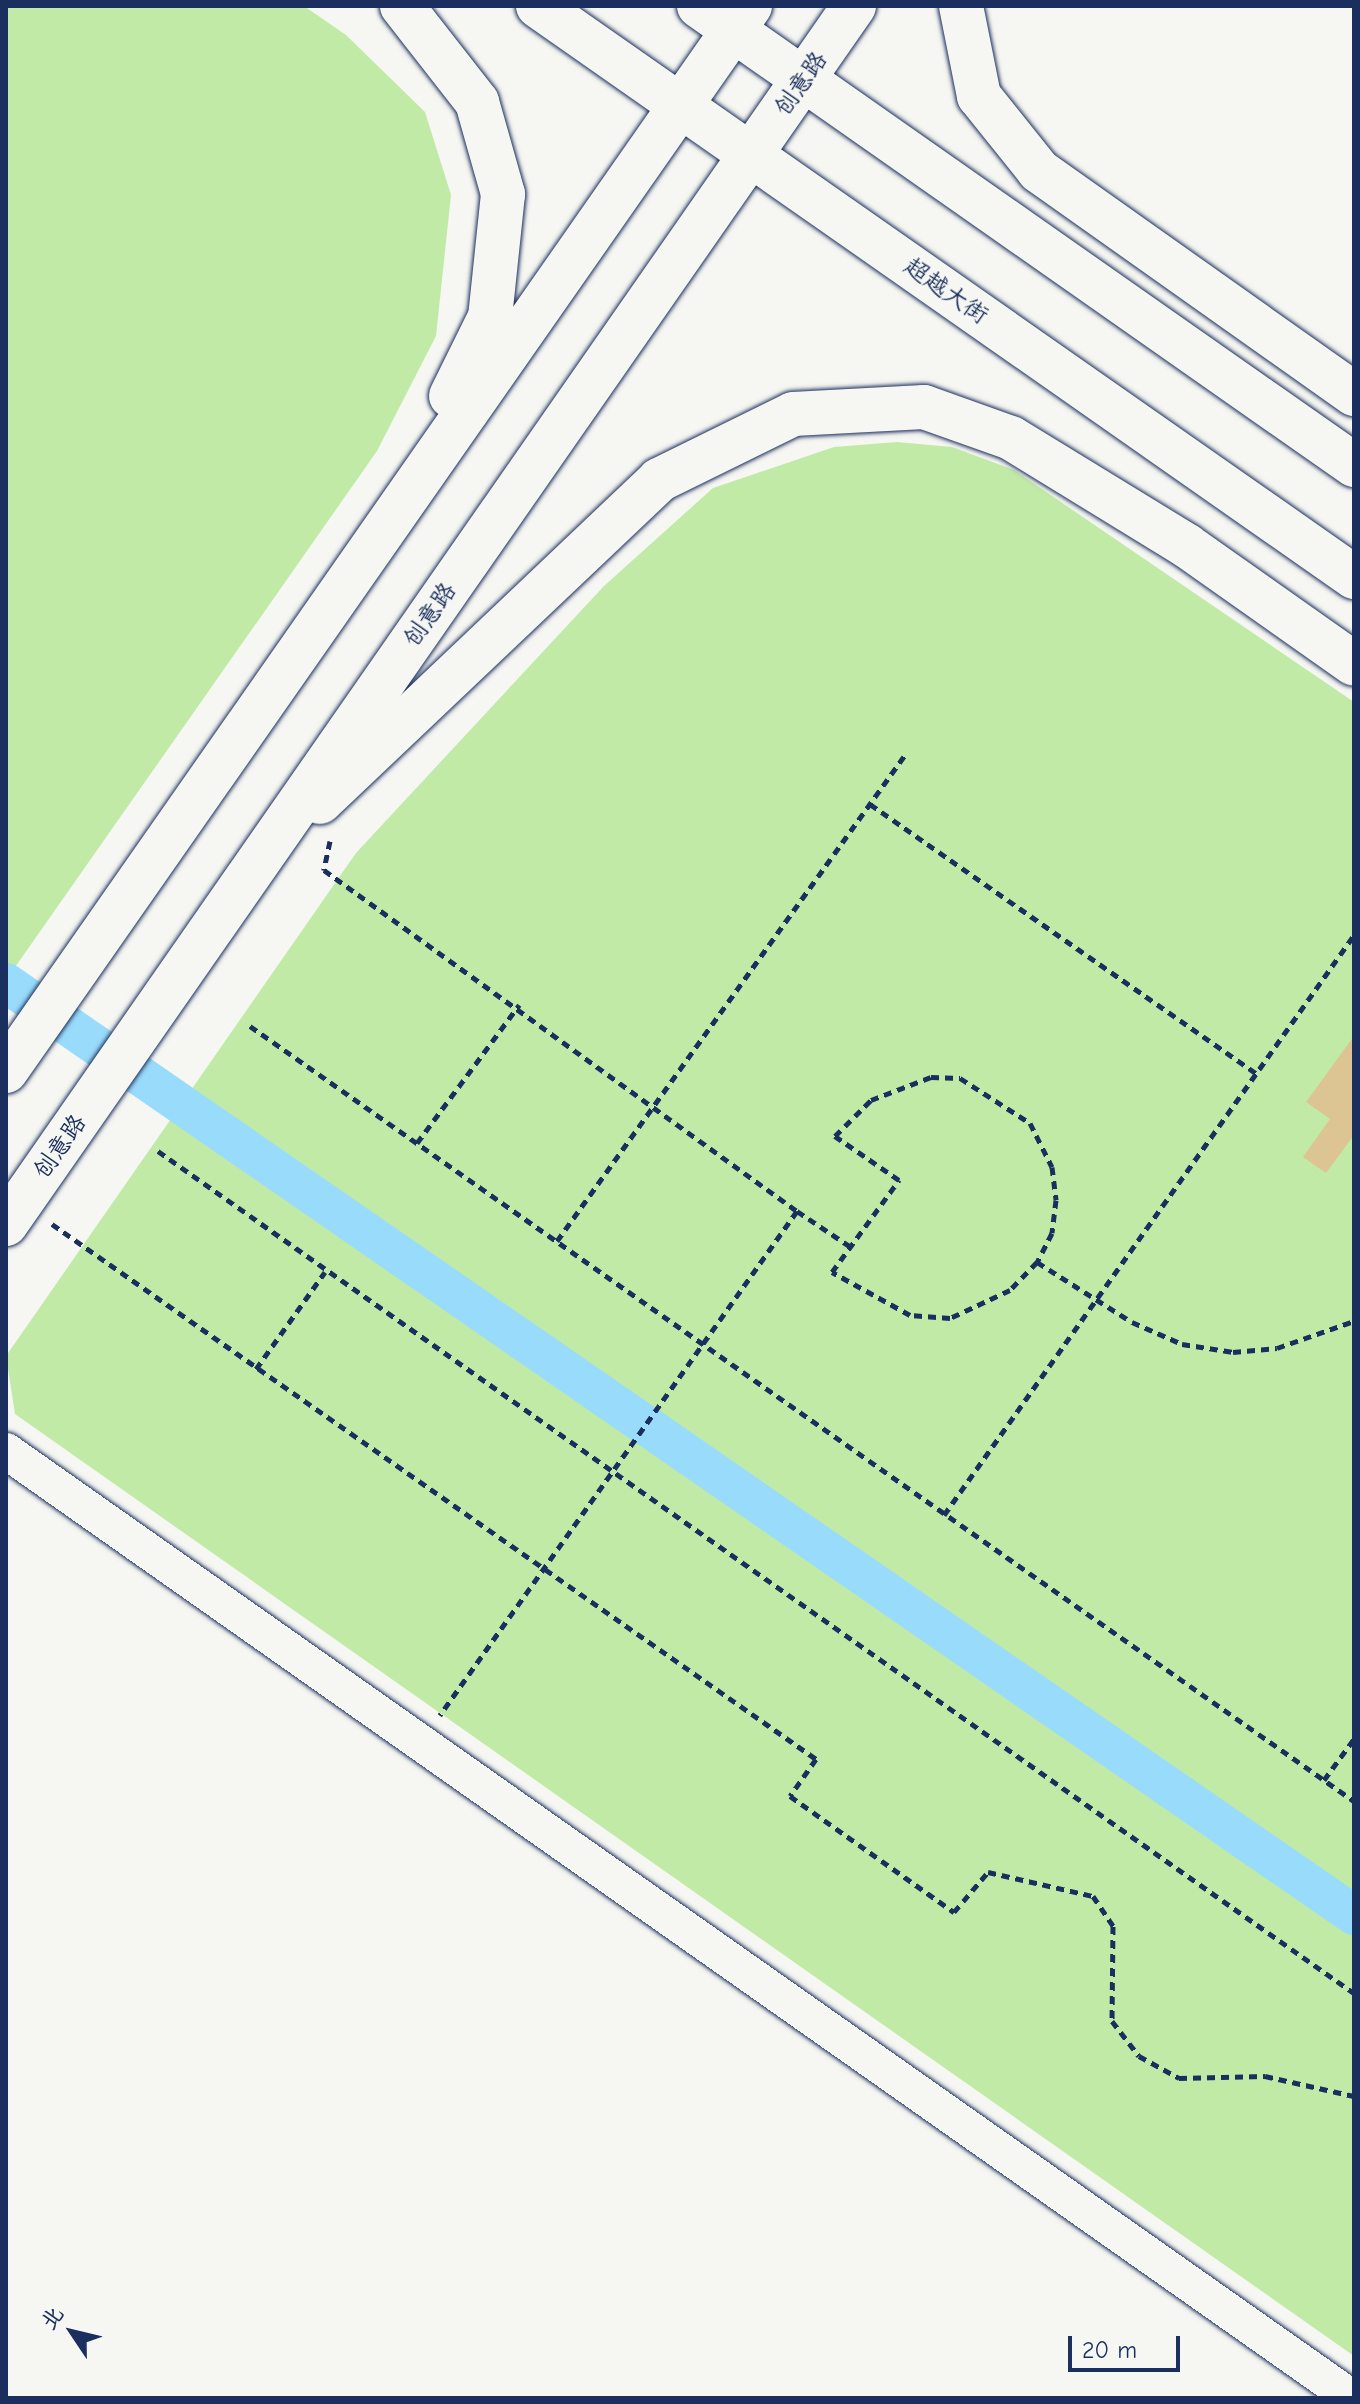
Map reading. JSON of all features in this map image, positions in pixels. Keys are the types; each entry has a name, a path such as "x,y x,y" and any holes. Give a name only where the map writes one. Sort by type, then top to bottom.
{"street":[{"path":"379,536 490,317 503,194 477,102 402,6"},
{"name":"超越大街","path":"538,6 1354,577"},
{"name":"创意路","path":"14,1213 202,948 854,6"},
{"path":"961,6 979,96 1039,171 1354,394"},
{"path":"6,1071 680,106 727,14 803,79 1354,465"},
{"path":"282,829 341,787 659,480 793,414 856,406 924,407 1011,438 1187,546 1354,664"},
{"path":"6,1451 1352,2398"}],"path":[{"path":"557,1241 905,755"},
{"path":"341,787 324,870 519,1005 653,1107 851,1247"},
{"path":"870,804 1257,1074"},
{"path":"944,1515 1354,935"},
{"path":"417,1143 519,1005"},
{"path":"250,1026 1354,1801"},
{"path":"931,1077 960,1078 1030,1123 1052,1167 1052,1233 1037,1262 980,1307 950,1318 910,1315 832,1272 851,1247 899,1180 835,1136 871,1100 931,1077"},
{"path":"158,1151 612,1475 1354,1993"},
{"path":"420,1741 545,1575 797,1211"},
{"path":"14,1213 256,1369 545,1575 816,1759 790,1796 954,1912 988,1872 1093,1896 1113,1926 1112,2021 1139,2056 1179,2078 1265,2076 1354,2096"},
{"path":"1037,1262 1097,1301 1182,1344 1233,1352 1307,1340 1354,1321"},
{"path":"256,1369 325,1272"},
{"path":"1324,1780 1354,1739"}],"green space":[{"path":"6,6 304,6 346,35 425,112 451,195 436,336 377,451 6,980"},
{"path":"897,442 952,447 1014,470 1354,702 1354,2356 15,1414 6,1356 356,853 604,586 713,488 834,447"}],"building":[{"path":"1354,1036 1354,1135 1326,1173 1303,1157 1330,1119 1306,1102"}],"waterway":[{"path":"6,983 1354,1915"}]}
